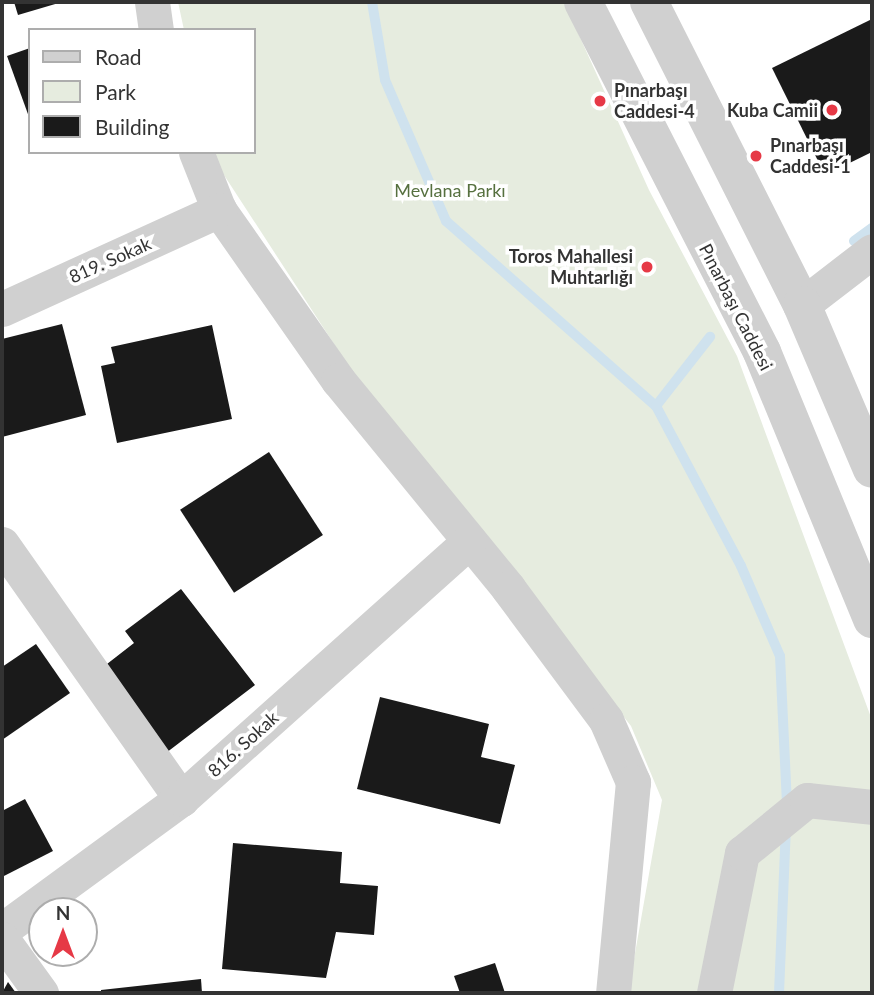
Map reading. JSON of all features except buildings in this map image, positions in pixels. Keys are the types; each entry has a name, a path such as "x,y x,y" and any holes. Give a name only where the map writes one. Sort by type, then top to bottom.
{"street":[{"path":"152,2 156,28"},
{"name":"Pınarbaşı Caddesi","path":"583,2 762,352 872,619"},
{"path":"649,2 802,305 872,469"},
{"path":"197,154 219,210 338,380 470,541 606,720 633,782 613,993"},
{"name":"819. Sokak","path":"2,309 219,210"},
{"path":"802,305 872,251"},
{"name":"816. Sokak","path":"2,930 181,799 470,541"},
{"path":"2,545 181,799"},
{"path":"714,993 742,853 807,800 872,807"},
{"path":"2,939 41,993"}],"green space":[{"name":"Mevlana Parkı","path":"178,2 564,2 649,190 737,356 872,720 872,993 628,993 662,800 631,726 362,387 210,154 256,154 256,28 184,28"}],"waterway":[{"path":"372,2 385,80 446,221 656,406 741,566 780,656 787,805"},
{"path":"854,241 872,228"},
{"path":"656,406 710,337"},
{"path":"779,993 786,827"}],"place":[{"name":"Pınarbaşı Caddesi-4","path":"600,101"},
{"name":"Kuba Camii","path":"832,110"},
{"name":"Pınarbaşı Caddesi-1","path":"756,156"},
{"name":"Toros Mahallesi Muhtarlığı","path":"647,267"}]}
